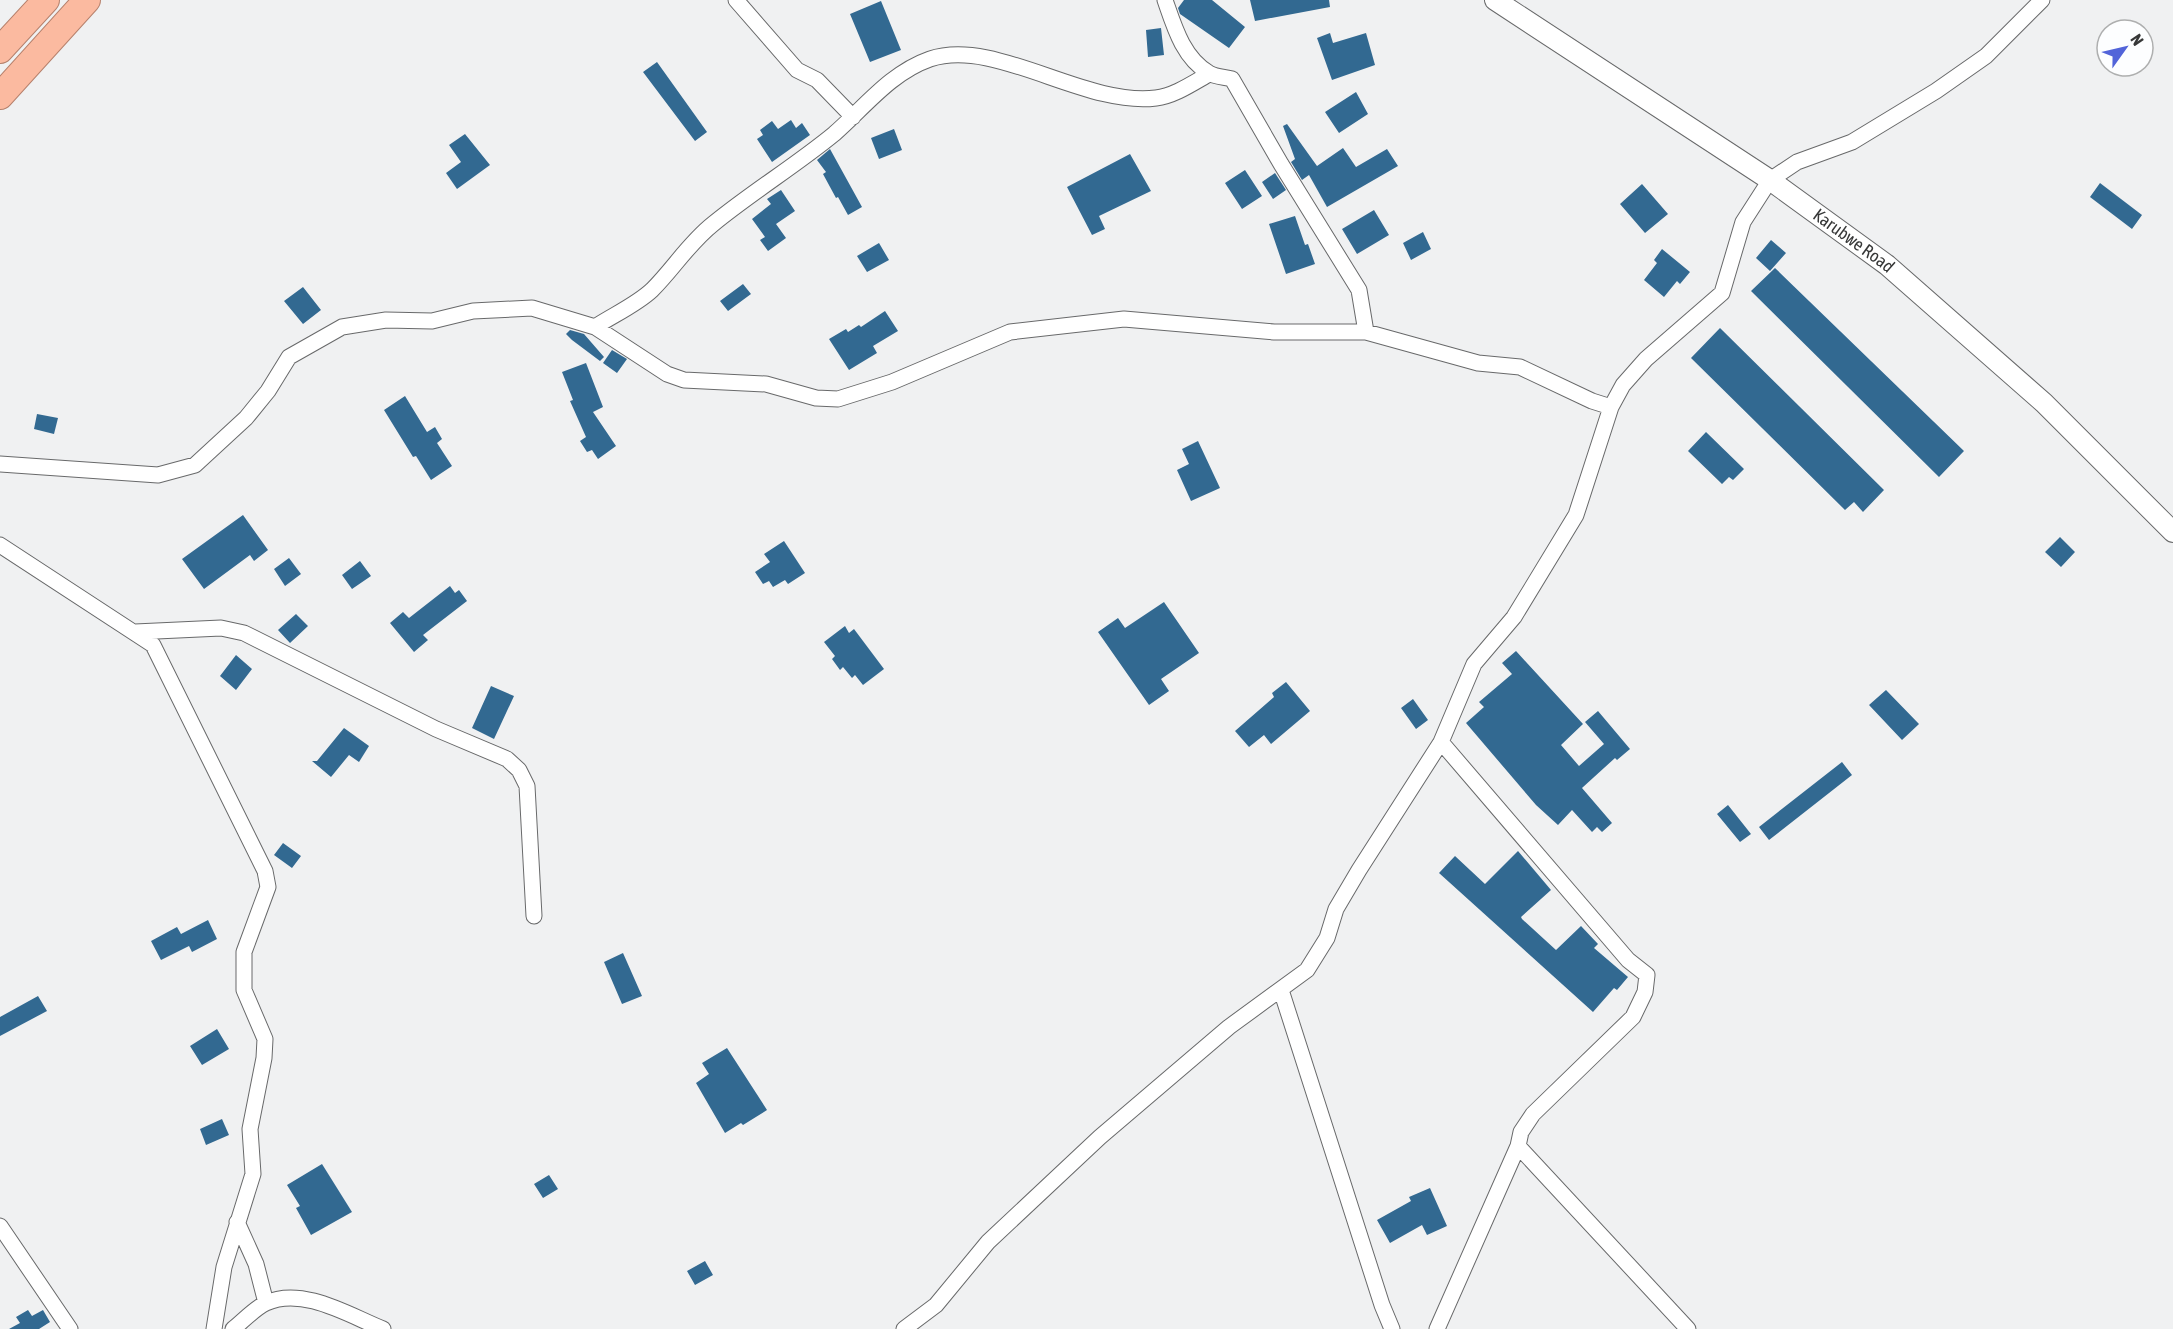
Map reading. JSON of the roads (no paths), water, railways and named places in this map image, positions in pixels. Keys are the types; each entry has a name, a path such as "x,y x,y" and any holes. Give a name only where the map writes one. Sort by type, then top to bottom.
{"highway":[{"path":"0,50 46,0"},
{"path":"0,96 87,0"}],"street":[{"path":"736,0 797,70 817,80 853,117"},
{"path":"1165,0 1176,35 1192,58 1209,74 1232,79 1281,164 1359,290 1366,332"},
{"name":"Karubwe Road","path":"1495,0 1770,180 1887,265 2044,403 2173,532"},
{"path":"904,1329 936,1305 988,1242 1100,1137 1229,1027 1307,970 1327,938 1336,909 1359,870 1442,742 1474,664 1514,617 1576,515 1611,407 1623,386 1646,358 1722,293 1743,222 1770,180 1797,162 1852,142 1936,91 1986,56 2042,0"},
{"path":"594,327 649,292 668,273 687,248 713,224 853,117 867,100 902,74 931,59 962,56 1007,63 1081,90 1156,98 1183,88 1209,74"},
{"path":"0,464 158,475 195,465 246,418 268,391 289,357 342,327 386,320 432,321 473,311 532,308 594,327 667,374 684,380 766,384 816,398 838,399 892,382 1010,332 1124,319 1274,332 1366,332 1478,363 1520,367 1592,401 1611,407"},
{"path":"0,544 153,645 164,663 265,872 268,886 244,952 244,990 265,1039 264,1058 250,1129 253,1174 224,1267 214,1329"},
{"path":"135,632 220,627 244,633 436,729 507,759 519,770 527,786 534,916"},
{"path":"1437,1329 1518,1146 1521,1132 1533,1114 1633,1017 1643,999 1647,975 1628,960 1442,742"},
{"path":"1281,990 1382,1305 1392,1329"},
{"path":"1518,1146 1688,1329"},
{"path":"237,1222 256,1264 266,1303"},
{"path":"0,1226 70,1329"},
{"path":"233,1329 266,1303 292,1298 311,1300 383,1329"}]}
